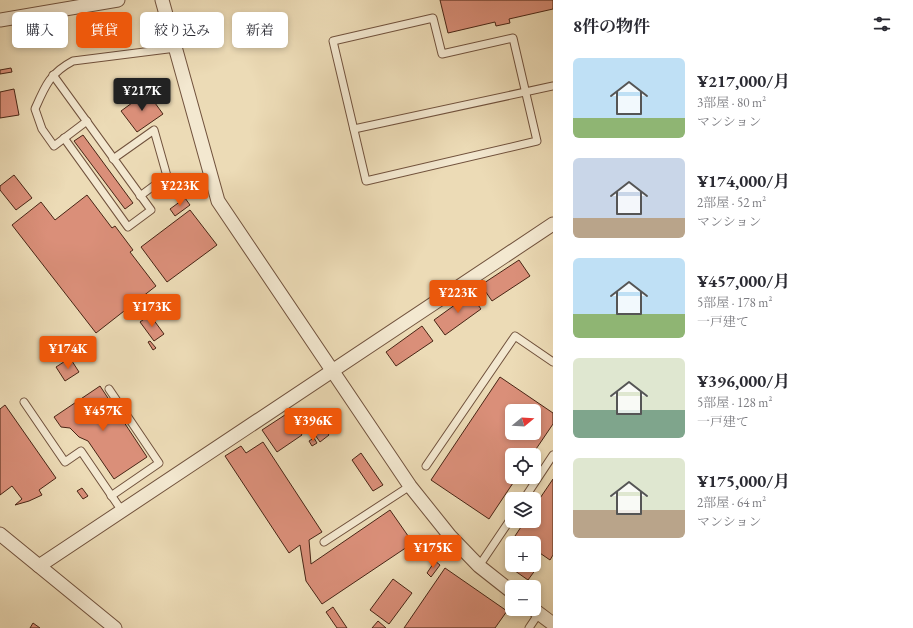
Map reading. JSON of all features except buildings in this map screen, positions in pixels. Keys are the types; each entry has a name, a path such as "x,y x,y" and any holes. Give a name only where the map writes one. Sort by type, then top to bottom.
{"street":[{"path":"0,20 118,0"},
{"path":"162,0 166,12"},
{"path":"176,48 218,201 410,486 450,536 479,566 505,586"},
{"path":"39,566 553,224"},
{"path":"0,534 115,628"},
{"path":"541,615 553,624"}],"lane":[{"path":"433,18 442,54 513,38 525,92 537,141 366,181 333,41 433,18"},
{"path":"86,121 54,146 42,129 35,109 46,84 60,68 74,61 176,48"},
{"path":"53,75 150,210 128,227 64,138"},
{"path":"354,130 553,86"},
{"path":"113,159 154,130 167,176 140,196"},
{"path":"426,466 515,336 553,362"},
{"path":"109,389 159,463 111,496"},
{"path":"24,402 65,462 81,451 122,511"},
{"path":"529,492 553,455"},
{"path":"324,542 410,486"},
{"path":"479,566 505,527"},
{"path":"529,628 534,616"}]}
